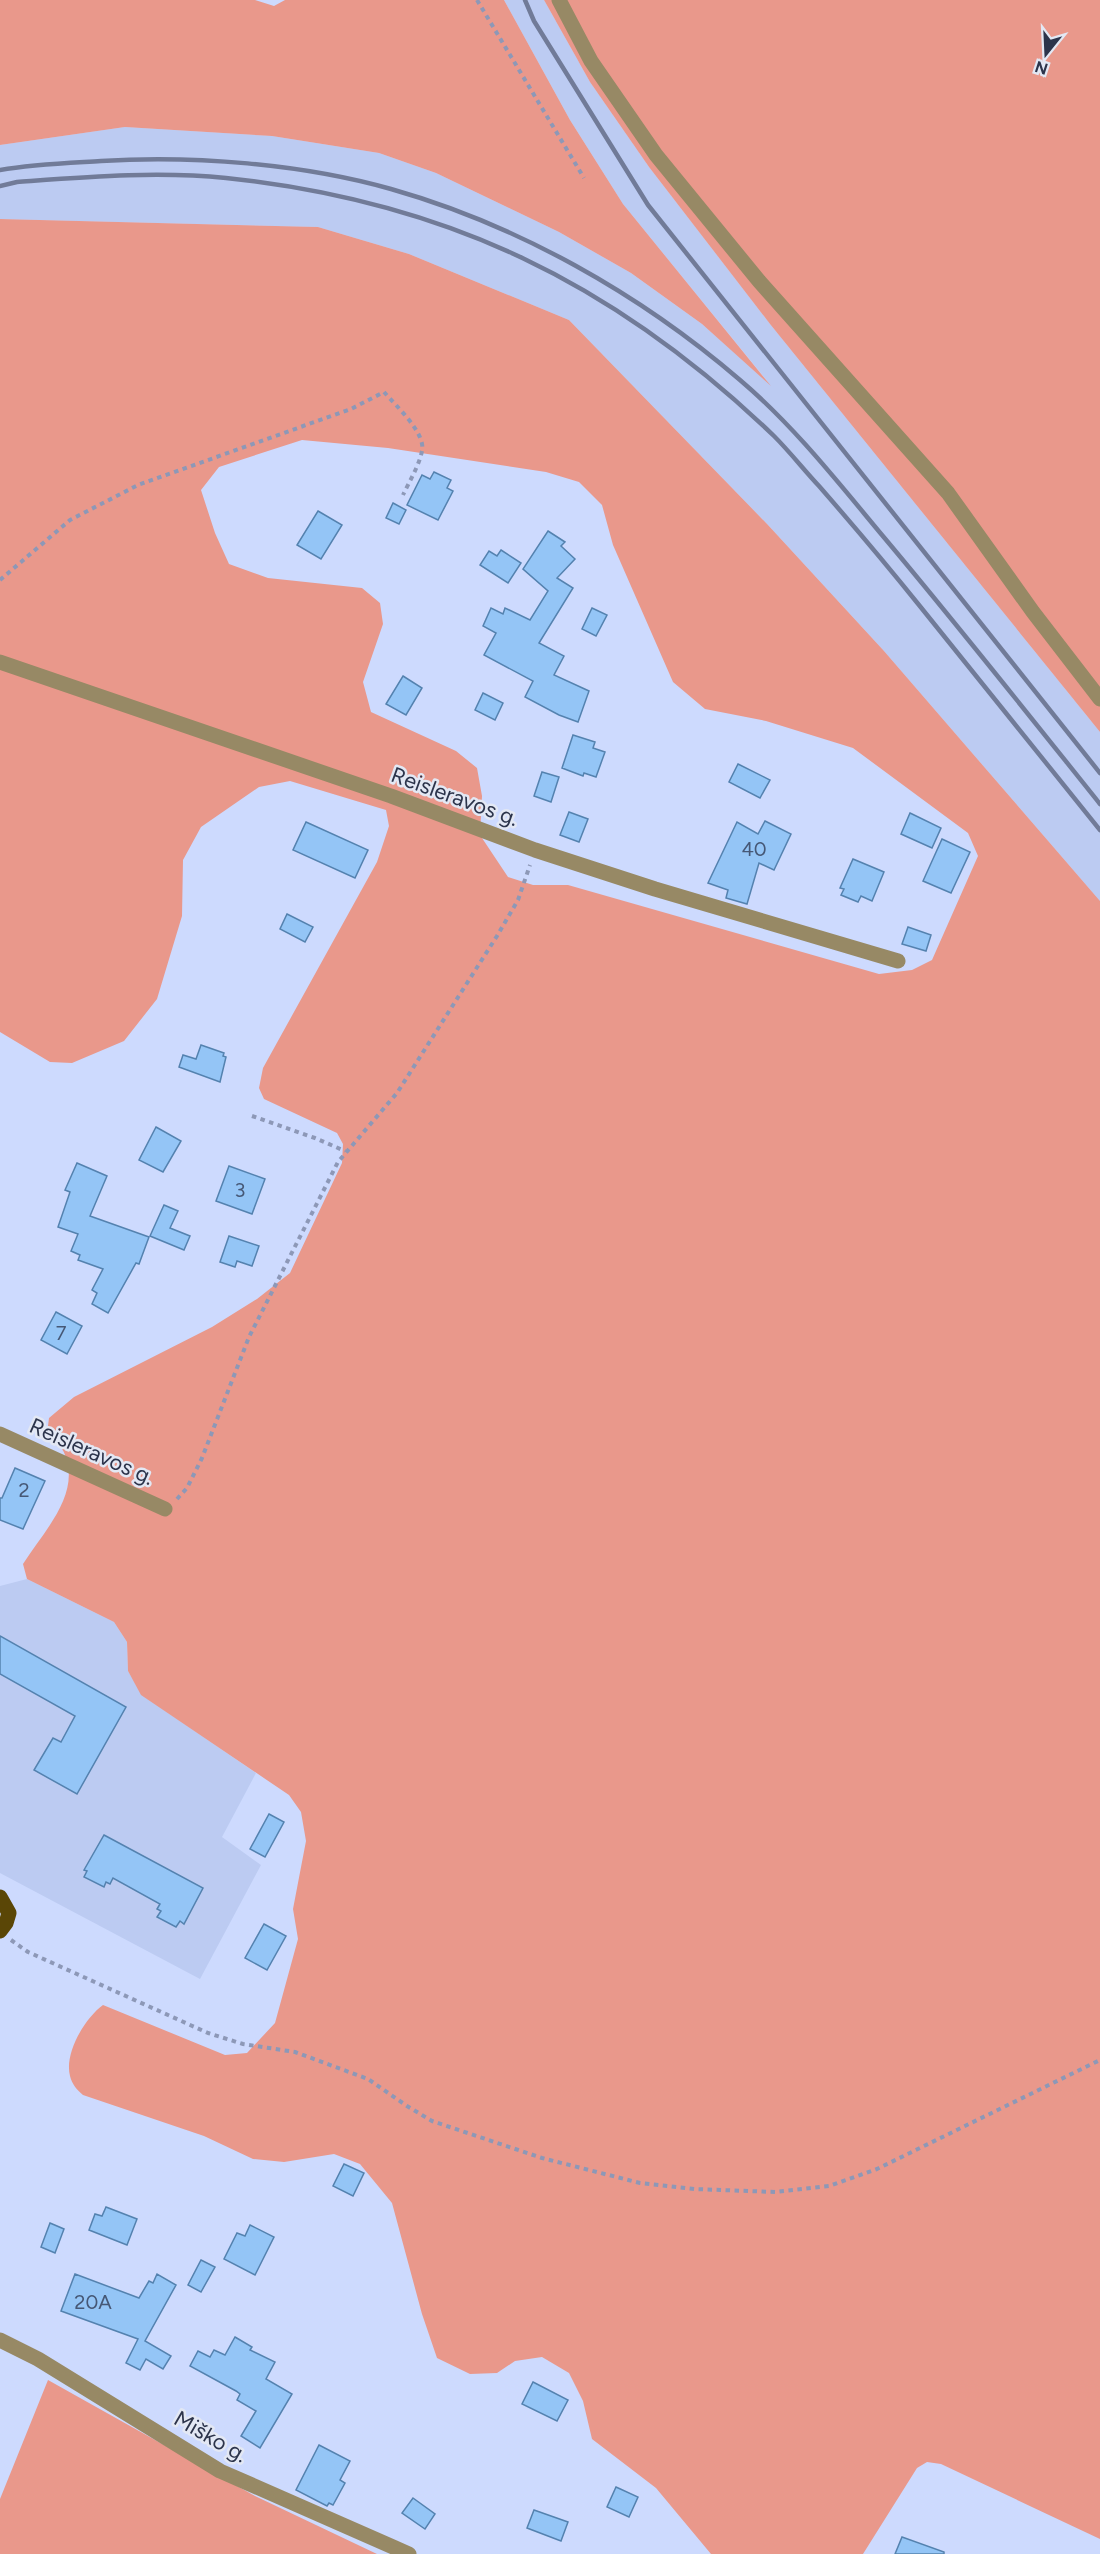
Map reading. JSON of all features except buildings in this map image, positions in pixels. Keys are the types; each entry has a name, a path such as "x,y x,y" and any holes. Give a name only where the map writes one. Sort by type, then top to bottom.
{"main road":[{"path":"0,1897 9,1913 5,1935"}],"street":[{"path":"559,0 591,61 656,155 759,280 948,493 1033,612 1100,699"},
{"name":"Reisleravos g.","path":"0,662 391,796 536,850 655,889 898,961"},
{"name":"Reisleravos g.","path":"0,1434 165,1509"},
{"name":"Miško g.","path":"0,2340 38,2359 220,2471 408,2554"}],"path":[{"path":"477,0 584,178"},
{"path":"0,580 70,520 138,485 351,409 384,392 421,439 423,451 403,495"},
{"path":"165,1509 187,1488 202,1458 249,1337 345,1152 397,1094 497,936 518,900 536,850"},
{"path":"252,1116 315,1138 345,1152"},
{"path":"5,1935 28,1952 208,2032 243,2044 295,2052 368,2079 432,2121 542,2158 640,2183 694,2189 776,2192 829,2186 877,2169 1100,2060"}],"shaded area":[{"path":"0,0 255,0 274,6 285,0 504,0 570,120 623,204 771,386 702,324 631,273 559,232 436,173 379,153 272,136 125,127 0,145"},
{"path":"504,0 544,0 590,82 649,167 770,324 1100,732 1100,901 884,651 768,525 569,320 409,254 318,227 0,219 0,145 125,127 272,136 379,153 436,173 559,232 631,273 702,324 768,382 623,204 570,120"},
{"path":"544,0 1100,0 1100,732 770,324 649,167 590,82"},
{"path":"0,219 318,227 409,254 569,320 768,525 884,651 1100,901 1100,2539 941,2464 927,2462 917,2468 863,2554 711,2554 656,2488 592,2439 583,2401 569,2373 542,2357 515,2361 497,2373 470,2374 437,2358 422,2314 392,2203 360,2164 334,2154 284,2162 253,2159 204,2136 83,2095 75,2087 69,2067 73,2047 89,2018 103,2005 225,2055 247,2053 275,2023 298,1939 293,1909 306,1841 301,1812 289,1795 141,1695 128,1671 127,1642 114,1622 27,1579 23,1564 57,1512 68,1484 69,1470 64,1452 47,1434 49,1418 74,1397 212,1327 257,1299 290,1273 342,1163 343,1144 337,1133 264,1099 259,1088 263,1068 377,862 389,826 386,810 290,781 259,787 201,827 183,860 182,916 157,999 124,1041 72,1063 50,1062 0,1032","holes":["302,440 388,448 546,472 579,482 602,505 613,545 673,682 705,709 766,721 853,748 968,833 978,856 932,960 912,970 879,974 568,885 533,885 508,877 480,835 482,796 477,768 456,751 371,712 363,682 383,624 380,603 362,588 268,578 229,564 215,533 201,490 219,467"]},
{"path":"27,1579 114,1622 127,1642 128,1671 142,1695 256,1773 222,1837 261,1865 200,1979 0,1873 0,1586"},
{"path":"48,2380 255,2496 377,2554 0,2554 0,2499"}],"railway":[{"path":"525,0 534,21 648,205 1100,773"},
{"path":"0,170 63,163 173,159 248,163 322,173 391,189 438,204 485,222 576,266 619,291 702,349 740,380 778,416 831,474 910,568 1100,804"},
{"path":"0,186 17,182 69,178 174,175 226,178 306,189 382,206 454,229 523,258 589,293 652,334 714,382 780,442 894,575 1100,830"}]}
